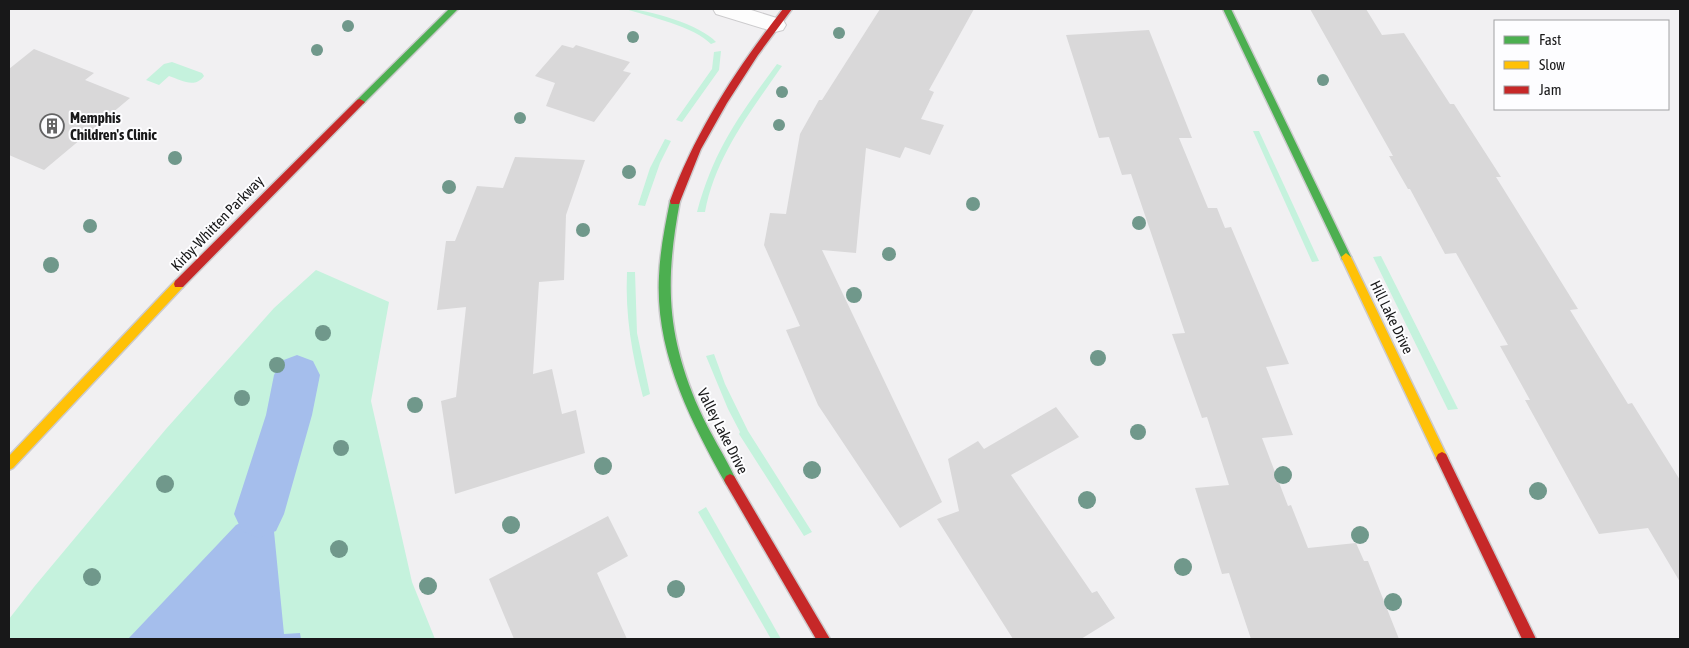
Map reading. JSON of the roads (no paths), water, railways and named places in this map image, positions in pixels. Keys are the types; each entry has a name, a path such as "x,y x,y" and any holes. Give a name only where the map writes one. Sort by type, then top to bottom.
{"street":[{"name":"Kirby-Whitten Parkway","path":"15,448 454,9"},
{"path":"724,9 782,17"},
{"name":"Hill Lake Drive","path":"1227,9 1529,639"},
{"name":"Valley Lake Drive","path":"782,17 756,51 702,137 678,191 666,242 664,294 674,359 688,402 708,441 823,639"}],"water":[{"path":"259,514 273,521 284,634 300,633 301,639 128,639 236,525"}],"waterway":[{"path":"259,514 289,415 297,375"}],"place":[{"name":"Memphis Children's Clinic","path":"52,126"}]}
